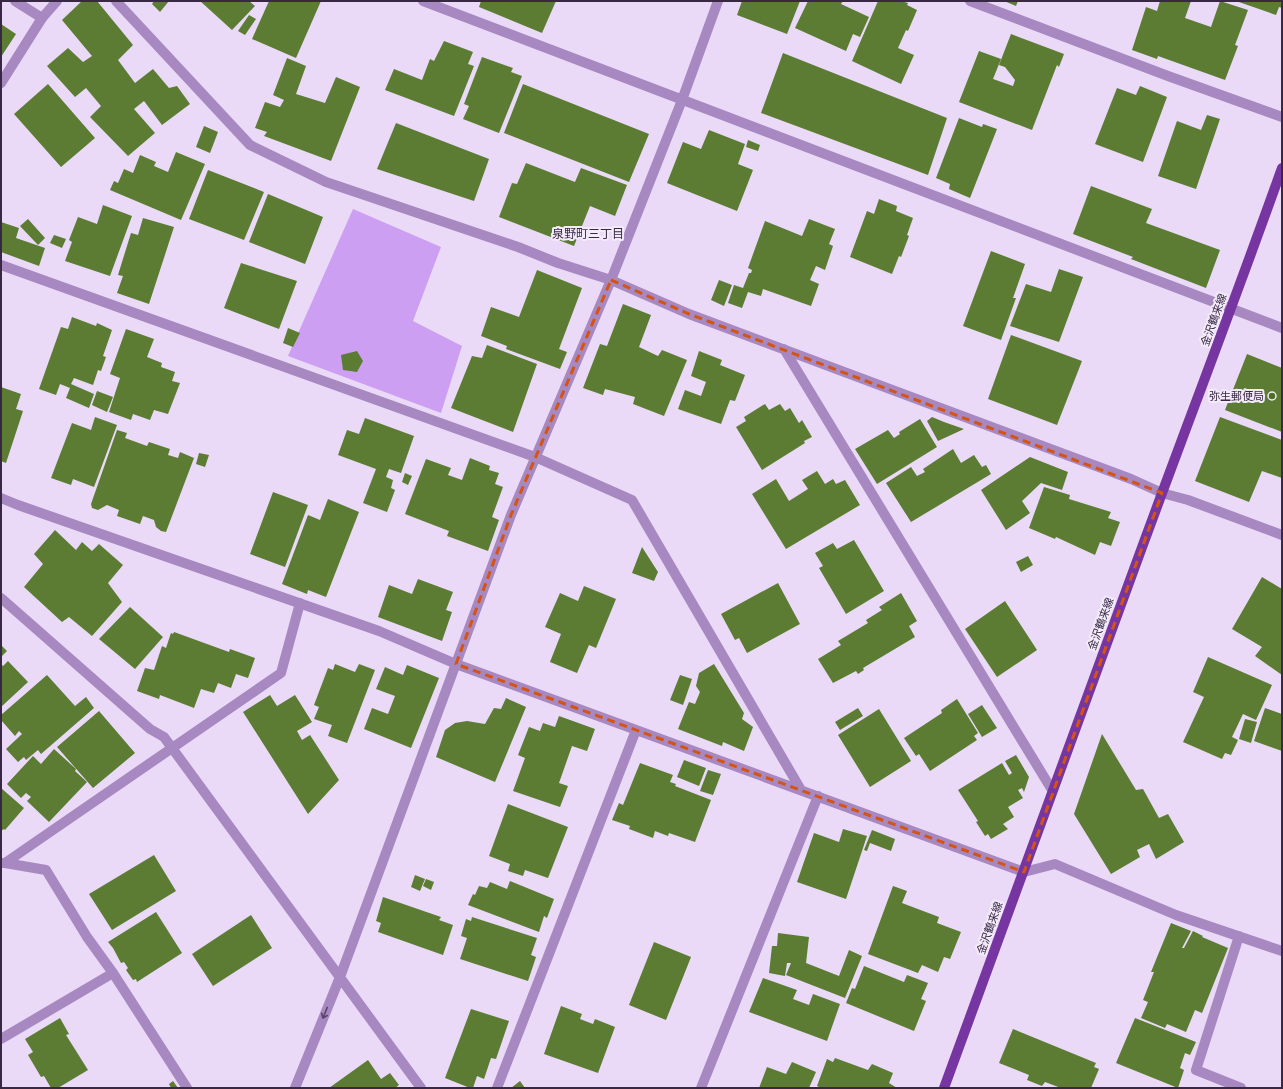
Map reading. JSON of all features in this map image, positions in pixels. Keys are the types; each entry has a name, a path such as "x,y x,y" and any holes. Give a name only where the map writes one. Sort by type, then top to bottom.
{"main road":[{"name":"金沢鶴来線","path":"944,1088 1024,872 1052,790 1231,310 1282,168"}],"street":[{"path":"15,1 42,18"},
{"path":"1,83 42,18 56,1"},
{"path":"116,1 250,144 326,182 611,280 689,314 1131,479 1162,493 1188,500 1282,534"},
{"path":"423,1 1231,310 1282,328"},
{"path":"295,1088 340,977 511,515 611,280 682,100 718,1"},
{"path":"970,1 1168,76 1282,117"},
{"path":"1,265 535,457 632,500 801,790"},
{"path":"784,349 1052,790"},
{"path":"1,498 379,631 456,664 1024,872 1055,864 1176,915 1282,951"},
{"path":"1,598 150,729 164,737 421,1088"},
{"path":"3,863 281,672 300,603"},
{"path":"497,1088 636,730"},
{"path":"701,1088 818,796"},
{"path":"3,863 46,870 87,937 113,973 187,1088"},
{"path":"1238,936 1196,1070 1241,1088"},
{"path":"1,1039 113,973"}],"highlighted area":[{"path":"611,280 689,314 1162,493 1024,872 456,664 511,515"}],"shaded area":[{"path":"353,209 441,247 413,321 462,346 441,413 288,356"}],"building":[{"path":"82,1 97,1 133,45 118,60 135,83 153,69 169,88 177,86 190,104 162,125 144,101 134,109 155,133 128,156 90,117 101,106 86,88 75,97 47,66 68,48 83,62 92,56 62,20"},
{"path":"154,1 169,1 160,12 152,4"},
{"path":"200,1 249,1 255,6 232,30"},
{"path":"269,1 321,1 296,58 252,39"},
{"path":"481,1 556,1 542,33 479,7"},
{"path":"742,1 800,1 787,34 737,15"},
{"path":"808,1 843,1 841,4 869,17 860,37 853,34 846,51 795,28"},
{"path":"878,1 901,1 908,3 907,5 917,10 908,31 906,30 898,48 914,55 901,84 852,61"},
{"path":"1004,1 1018,1 1016,6"},
{"path":"1160,1 1191,1 1185,18 1211,27 1220,1 1248,10 1235,45 1238,46 1225,80 1158,56 1157,59 1132,50 1146,7 1157,11"},
{"path":"1236,1 1282,1 1282,8 1279,7 1276,15"},
{"path":"249,15 256,19 245,35 238,31"},
{"path":"1,24 16,34 1,57"},
{"path":"1011,34 1064,54 1059,67 1057,65 1032,130 959,102 979,51 1001,59 993,79 1013,86 1015,80 1005,67 999,65"},
{"path":"444,41 473,52 468,64 474,66 454,116 385,90 394,69 422,80 430,59 434,61"},
{"path":"783,53 947,118 928,175 761,113"},
{"path":"482,57 513,68 511,72 522,76 499,133 463,119 469,106 464,104"},
{"path":"287,58 306,66 296,94 325,103 336,77 360,87 331,161 264,136 267,132 255,128 265,102 280,107 284,100 273,95"},
{"path":"48,84 95,138 61,167 14,114"},
{"path":"523,84 649,134 629,182 504,133"},
{"path":"1140,86 1167,97 1143,162 1095,144 1117,88 1136,95"},
{"path":"1207,115 1220,119 1196,189 1158,176 1177,121 1201,130"},
{"path":"959,118 982,127 983,124 997,129 970,198 949,189 950,184 936,178"},
{"path":"396,123 489,159 474,201 377,169"},
{"path":"204,126 218,132 210,153 196,147"},
{"path":"709,130 745,144 738,164 753,170 737,211 667,183 683,142 701,149"},
{"path":"748,140 760,145 758,151 746,147"},
{"path":"176,152 205,164 181,220 110,190 114,181 118,183 124,169 133,173 140,155 156,162 154,166 168,172"},
{"path":"526,163 575,182 581,168 627,185 615,216 590,206 574,246 499,217 512,183 517,184"},
{"path":"208,170 264,192 244,240 189,219"},
{"path":"1091,186 1152,209 1146,223 1220,250 1206,288 1131,259 1133,257 1073,234"},
{"path":"268,194 323,217 305,264 249,242"},
{"path":"879,199 897,206 896,211 913,218 907,235 909,236 901,257 899,256 892,274 850,257 867,211 874,214"},
{"path":"103,205 132,216 110,276 65,261 72,242 69,240 78,217 97,224"},
{"path":"143,218 174,227 149,304 117,293 123,276 118,275 131,233 138,235"},
{"path":"28,219 45,238 38,245 20,226"},
{"path":"809,219 835,229 829,244 833,246 825,270 816,266 810,280 819,284 811,306 763,289 761,296 748,292 742,308 728,303 734,285 743,288 749,273 751,273 752,270 748,268 765,221 802,236"},
{"path":"1,222 19,228 16,238 45,248 39,266 1,252"},
{"path":"54,235 66,239 62,248 50,243"},
{"path":"991,251 1025,264 1013,298 1016,298 1001,340 963,326"},
{"path":"241,263 297,281 279,329 224,308"},
{"path":"1059,269 1083,277 1059,342 1010,326 1026,284 1051,292"},
{"path":"537,270 582,288 559,349 567,352 560,369 506,349 507,346 481,336 491,307 519,317"},
{"path":"719,280 732,285 724,306 711,300"},
{"path":"623,304 651,315 639,347 658,356 662,350 687,360 664,416 633,404 635,397 605,389 603,395 583,388 600,344 607,346"},
{"path":"72,317 96,326 97,323 112,330 103,356 106,357 101,371 98,370 93,385 74,378 71,384 94,394 89,408 66,398 70,388 60,384 56,395 39,389 61,327 68,329"},
{"path":"288,328 300,333 293,347 283,343"},
{"path":"126,329 154,339 147,357 162,363 161,367 175,372 172,381 180,383 168,414 154,410 150,420 133,414 131,420 109,412 120,378 110,374"},
{"path":"1011,335 1082,361 1057,425 988,399"},
{"path":"487,345 537,364 513,432 451,408 472,356 482,358"},
{"path":"357,351 363,361 357,372 343,370 341,355"},
{"path":"699,351 722,360 720,365 745,375 735,401 730,400 721,424 678,409 685,390 701,396 706,382 691,376"},
{"path":"1247,354 1282,368 1282,432 1225,410"},
{"path":"1,387 21,394 16,409 23,411 6,463 1,461"},
{"path":"97,391 113,397 107,412 92,405"},
{"path":"765,404 769,410 780,404 785,411 790,408 799,423 802,420 812,437 762,470 736,427 746,421 744,417"},
{"path":"95,417 117,425 94,487 73,479 71,485 51,478 72,423 91,430"},
{"path":"932,417 964,429 938,441 927,421"},
{"path":"1220,417 1282,440 1282,478 1262,471 1249,502 1195,481"},
{"path":"365,418 414,436 401,473 389,469 386,477 393,480 391,488 395,490 387,512 363,503 376,469 338,455 347,430 359,434"},
{"path":"920,419 937,447 877,484 855,449 888,430 894,438 900,434 899,432"},
{"path":"117,430 127,433 125,438 147,446 149,442 170,449 168,455 178,458 180,452 194,458 166,532 161,531 156,527 154,520 143,516 140,524 117,516 119,510 107,505 98,510 92,508 91,504"},
{"path":"953,449 961,463 974,455 982,467 986,465 991,474 911,522 886,483 911,467 917,476 925,472 923,469"},
{"path":"199,453 209,455 205,467 196,464"},
{"path":"1030,457 1068,472 1062,490 1041,483 1022,501 1030,513 1006,530 981,490"},
{"path":"470,458 490,466 489,470 499,473 495,484 503,487 492,517 499,520 488,551 447,536 449,531 405,514 426,459 451,468 448,475 462,480"},
{"path":"817,471 825,484 833,479 836,484 845,480 860,505 786,549 752,494 776,479 789,501 808,489 802,480"},
{"path":"405,473 412,476 408,485 402,482"},
{"path":"1044,487 1070,495 1069,499 1111,512 1108,518 1120,522 1111,546 1100,542 1095,555 1056,537 1055,539 1029,528"},
{"path":"273,492 308,505 285,567 250,554"},
{"path":"328,499 359,512 326,597 308,590 307,594 282,584 308,515 320,520"},
{"path":"55,530 76,550 82,542 92,551 99,544 123,565 108,583 122,602 92,636 69,617 62,622 24,587 43,564 34,554"},
{"path":"854,540 884,591 846,614 819,568 823,566 815,553 833,543 837,549"},
{"path":"642,547 658,572 654,581 632,573"},
{"path":"1028,556 1033,565 1021,572 1016,562"},
{"path":"1262,577 1282,589 1282,675 1255,656 1262,647 1232,629"},
{"path":"418,579 453,592 446,610 452,612 442,641 378,617 389,585 412,594"},
{"path":"778,583 800,624 747,653 739,638 735,640 721,614"},
{"path":"584,586 616,599 596,648 589,645 577,673 550,662 561,634 545,627 560,593 578,601"},
{"path":"901,593 917,621 909,626 915,637 863,668 864,670 858,674 856,671 833,683 818,659 841,645 838,641 868,623 866,620 882,610 879,607"},
{"path":"1005,601 1037,650 997,677 965,629"},
{"path":"130,607 163,637 135,669 99,639"},
{"path":"174,632 229,652 230,649 255,658 248,678 236,674 231,688 218,683 214,693 201,689 194,708 160,695 159,699 137,691 145,668 154,670 162,646 166,648 171,633 173,634"},
{"path":"2,646 7,651 1,657 1,647"},
{"path":"1208,657 1272,685 1256,720 1243,714 1232,737 1238,740 1231,755 1225,753 1222,759 1183,742 1204,697 1193,692"},
{"path":"8,661 28,682 1,707 1,664 3,666"},
{"path":"335,664 355,672 359,664 375,670 347,743 328,736 332,725 314,719 319,707 314,705 328,668 333,670"},
{"path":"714,664 744,713 742,719 753,727 744,751 723,742 722,746 678,729 689,702 695,704 700,692 696,686 699,673"},
{"path":"407,665 439,678 411,748 364,729 372,708 388,714 395,696 376,689 385,667 403,675"},
{"path":"47,675 75,706 86,697 94,708 41,754 38,750 26,760 24,757 18,762 6,749 22,734 19,731 15,736 1,720 1,715"},
{"path":"680,675 692,679 683,705 670,700"},
{"path":"270,695 277,706 295,695 312,722 297,731 302,740 310,735 339,780 308,814 243,712"},
{"path":"506,698 526,707 495,782 436,757 445,730 455,723 467,721 485,724 494,708 501,709"},
{"path":"957,699 978,733 974,736 977,740 930,771 919,754 916,756 904,738 942,713 941,710"},
{"path":"982,705 997,728 982,737 968,714"},
{"path":"858,708 863,716 840,730 835,722"},
{"path":"1265,708 1282,714 1282,751 1254,741"},
{"path":"879,709 911,761 870,787 838,735"},
{"path":"99,711 135,753 93,788 57,747"},
{"path":"559,716 595,729 587,751 572,746 559,783 568,786 560,807 513,791 525,758 518,755 529,727 540,731 543,723 555,727"},
{"path":"1245,719 1257,722 1251,743 1239,739"},
{"path":"1102,734 1136,790 1143,789 1159,818 1168,814 1184,842 1156,859 1149,844 1137,850 1140,857 1111,874 1074,814"},
{"path":"54,749 76,769 75,771 87,782 49,822 27,801 31,797 26,793 21,798 7,784 33,756 41,764"},
{"path":"1016,755 1029,777 1024,792 1022,788 1018,790 1023,798 1008,807 1014,817 1003,824 1008,829 991,839 988,834 985,836 976,822 978,821 958,790 1002,763 1009,775 1012,773 1005,761"},
{"path":"684,760 706,768 699,786 677,777"},
{"path":"640,763 673,775 670,782 676,784 675,786 711,800 695,842 669,833 668,836 655,831 653,838 629,829 630,826 612,820 619,803 623,805"},
{"path":"708,770 721,774 713,795 700,791"},
{"path":"1,788 24,808 5,830 4,829 1,831"},
{"path":"508,804 568,827 548,878 525,870 523,876 508,871 510,864 489,856"},
{"path":"843,829 867,836 846,899 797,882 814,833 839,842"},
{"path":"872,830 895,839 891,851 870,843 867,851 864,850"},
{"path":"154,855 176,891 112,930 89,894"},
{"path":"415,875 425,879 420,891 411,887"},
{"path":"426,879 434,882 431,890 423,886"},
{"path":"510,881 554,899 547,918 544,916 539,932 468,905 479,886 487,888 490,882 507,889"},
{"path":"893,886 907,891 902,903 939,917 937,923 961,932 950,959 944,957 938,972 922,965 918,973 868,954"},
{"path":"383,897 441,917 439,920 453,925 443,955 378,932 381,923 376,921"},
{"path":"156,912 182,953 137,982 136,979 133,980 126,970 128,968 124,962 121,963 108,942"},
{"path":"251,915 272,948 213,986 192,954"},
{"path":"472,917 537,938 531,955 536,957 528,981 460,959 467,938 461,936 466,919 471,921"},
{"path":"1171,923 1191,931 1182,948 1184,948 1193,931 1203,936 1202,937 1228,948 1202,1013 1195,1010 1186,1032 1167,1024 1165,1028 1141,1018 1148,1002 1143,1000 1154,972 1151,972"},
{"path":"778,933 809,937 806,963 839,976 849,950 862,956 845,998 786,975 791,963 787,963 785,976 769,973 772,946 777,946"},
{"path":"654,942 691,957 666,1020 629,1005"},
{"path":"864,966 904,982 907,975 928,983 921,999 926,1001 914,1031 846,1003 852,988 855,989"},
{"path":"763,978 797,990 793,999 809,1005 813,994 840,1004 827,1041 749,1012"},
{"path":"561,1006 582,1014 580,1019 593,1024 595,1019 615,1027 598,1073 544,1054"},
{"path":"471,1009 509,1021 496,1059 491,1058 484,1079 477,1076 473,1088 445,1078"},
{"path":"60,1018 69,1034 66,1035 88,1070 58,1088 51,1088 44,1076 41,1077 28,1055 33,1052 25,1039"},
{"path":"1135,1018 1196,1042 1190,1055 1185,1053 1180,1068 1184,1070 1178,1088 1116,1063"},
{"path":"1013,1029 1096,1063 1094,1067 1099,1069 1091,1088 1061,1088 1045,1082 1042,1086 1027,1080 1029,1075 999,1063"},
{"path":"835,1058 868,1070 872,1064 893,1073 889,1083 897,1088 821,1088 817,1086 827,1059 833,1062"},
{"path":"368,1060 381,1079 390,1073 399,1085 395,1088 329,1088"},
{"path":"792,1062 816,1072 809,1088 759,1088 767,1067 786,1074"},
{"path":"173,1081 178,1088 171,1088 169,1084"},
{"path":"520,1081 525,1088 511,1088"}],"place":[{"name":"弥生郵便局","path":"1272,396"}],"district":[{"name":"泉野町三丁目","path":"588,234"}]}
